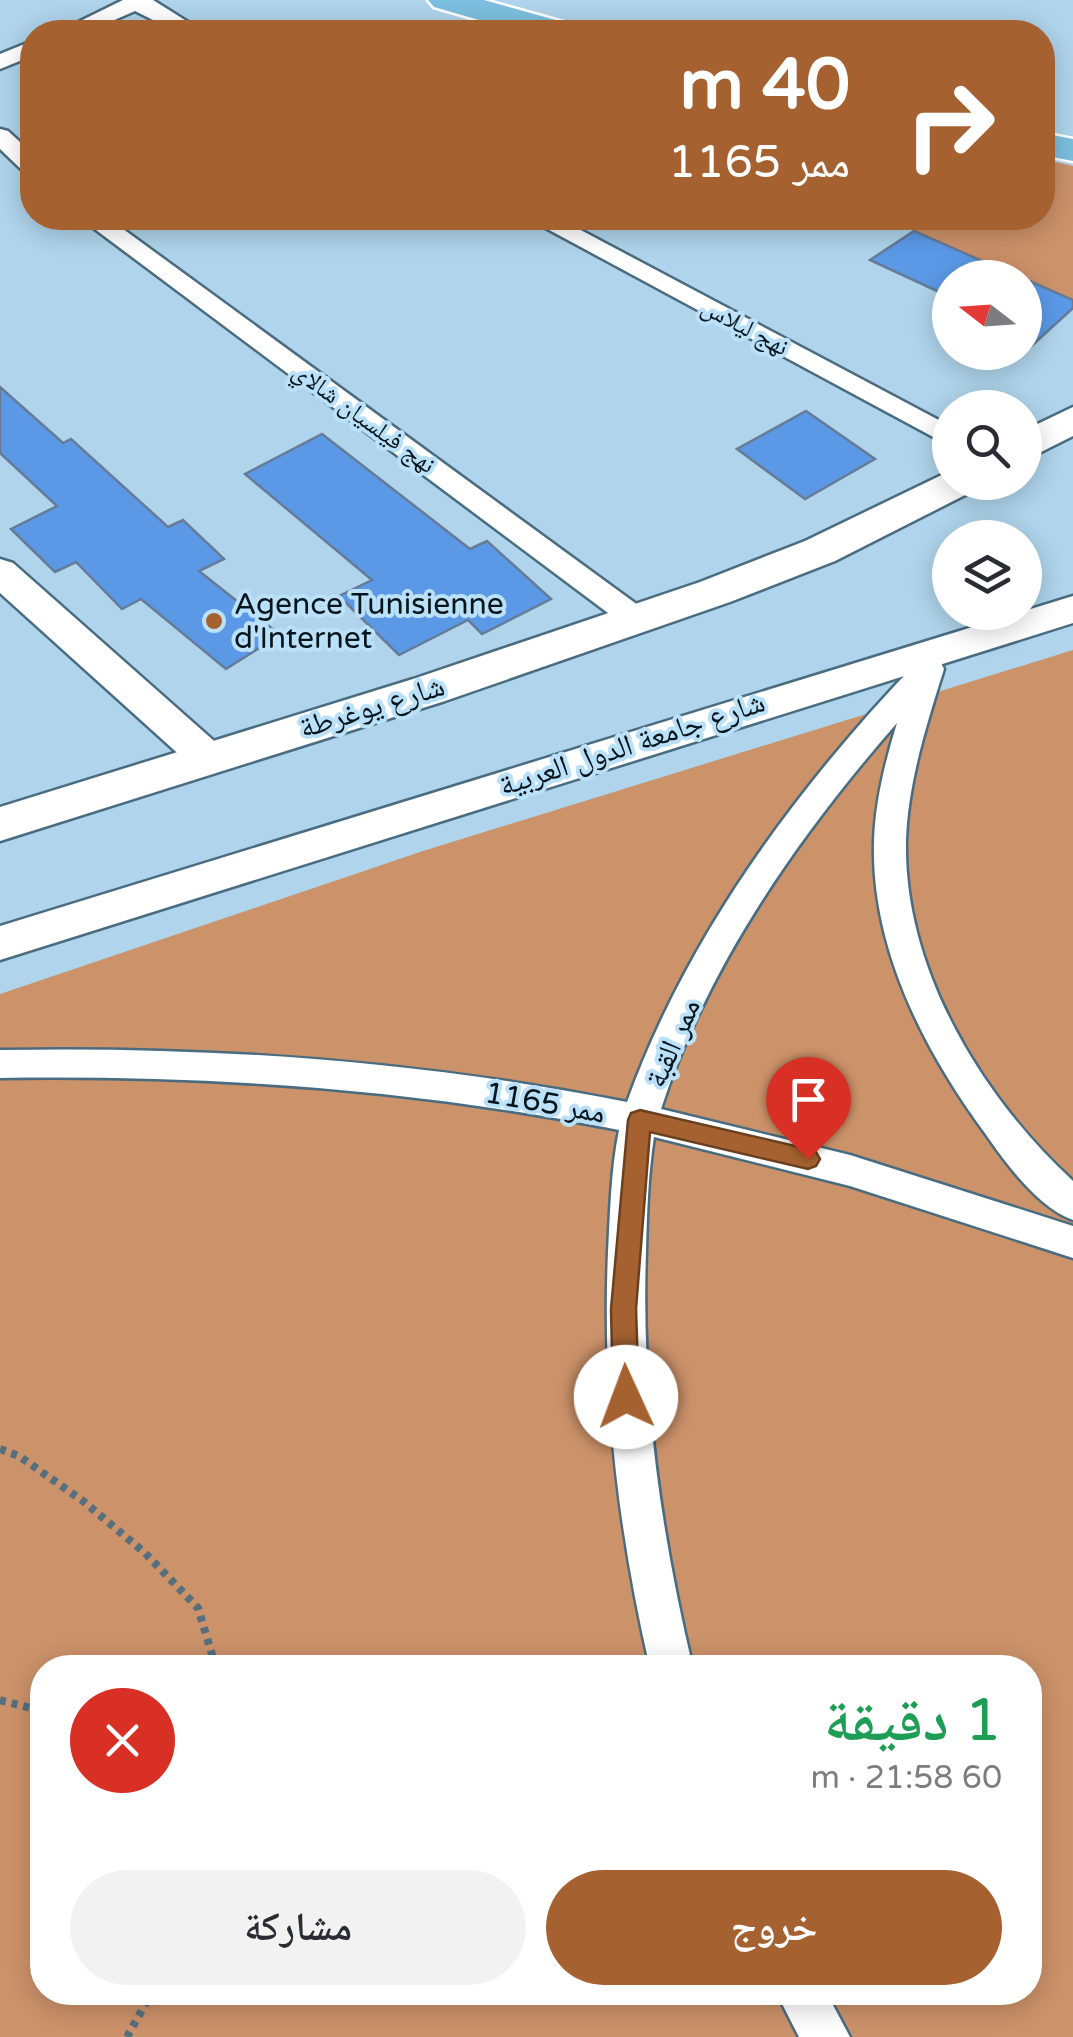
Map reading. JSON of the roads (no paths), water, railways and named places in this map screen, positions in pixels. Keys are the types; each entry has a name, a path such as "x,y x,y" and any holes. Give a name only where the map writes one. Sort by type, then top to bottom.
{"main road":[{"path":"459,2 518,20"},
{"path":"1042,437 1073,419"},
{"name":"شارع يوغرطة","path":"0,824 429,690 715,592 820,551 932,495"}],"street":[{"path":"96,20 140,1 172,20"},
{"path":"0,136 20,155"},
{"name":"نهج فيلسيان شالاي","path":"109,230 635,618"},
{"name":"نهج ليلاس","path":"563,230 932,426"},
{"path":"0,572 208,758"},
{"name":"شارع جامعة الدول العربية","path":"0,942 938,658 1073,609"},
{"path":"938,658 892,812 890,862 898,916 916,978 975,1093 1020,1151 1073,1204"},
{"name":"ممر القبة","path":"669,1655 640,1514 626,1397 623,1309 640,1120 671,1042 738,909 849,755 938,658"},
{"name":"شارع جامعة الدول العربية","path":"0,971 194,884"},
{"name":"ممر 1165","path":"0,1064 70,1061 286,1068 463,1088 640,1120 776,1150 1073,1242"},
{"path":"807,2005 826,2037"}],"place":[{"name":"Agence Tunisienne d'Internet","path":"214,621"}]}
